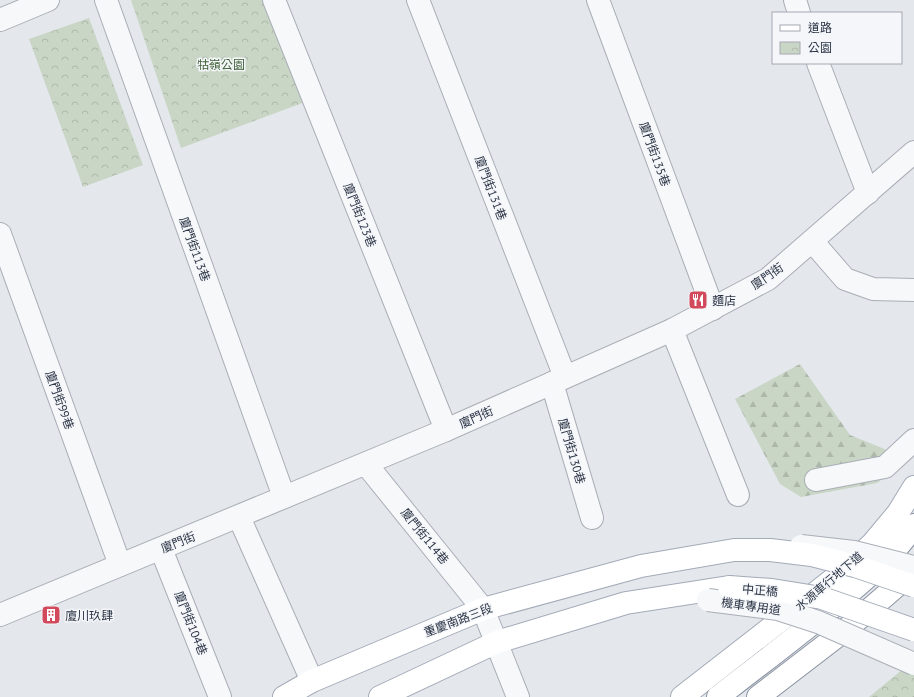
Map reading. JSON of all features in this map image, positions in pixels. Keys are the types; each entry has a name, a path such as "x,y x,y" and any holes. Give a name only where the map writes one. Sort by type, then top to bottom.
{"main road":[{"name":"水源車行地下道","path":"682,697 840,574 873,543 898,513 914,487"},
{"name":"水源車行地下道","path":"718,697 879,568 903,541 914,525"},
{"name":"重慶南路三段","path":"284,697 312,681 483,609 641,566 734,550 772,547"},
{"path":"772,547 848,564 914,586"},
{"path":"758,697 849,627 914,571"},
{"name":"中正橋","path":"626,603 729,587 772,590 822,598 914,630"},
{"path":"380,697 497,642 626,603"}],"street":[{"path":"0,20 48,0"},
{"name":"廈門街113巷","path":"106,0 284,497"},
{"name":"廈門街123巷","path":"274,0 446,430"},
{"name":"廈門街131巷","path":"418,0 559,380"},
{"name":"廈門街135巷","path":"598,0 712,309"},
{"path":"795,0 800,12"},
{"path":"818,64 868,193"},
{"name":"廈門街","path":"0,615 366,464 672,330 768,278 914,152"},
{"name":"廈門街99巷","path":"0,234 120,565"},
{"path":"812,241 845,279 873,289 914,290"},
{"path":"672,330 738,495"},
{"name":"廈門街130巷","path":"559,380 592,518"},
{"path":"816,480 885,467 914,440"},
{"name":"廈門街114巷","path":"366,464 483,609 518,697"},
{"path":"239,517 312,681"},
{"path":"772,547 819,547 854,552 914,567"},
{"name":"廈門街104巷","path":"161,549 220,697"},
{"name":"機車專用道","path":"626,603 708,600 778,609 818,622 914,664"}],"green space":[{"name":"牯嶺公園","path":"131,0 265,0 305,102 181,148"},
{"path":"89,18 143,165 83,187 29,39"},
{"path":"800,364 850,435 909,459 877,483 801,497 780,484 735,399"},
{"path":"914,660 914,697 869,697"}],"place":[{"name":"麵店","path":"698,300"},
{"name":"廈川玖肆","path":"51,615"}]}
